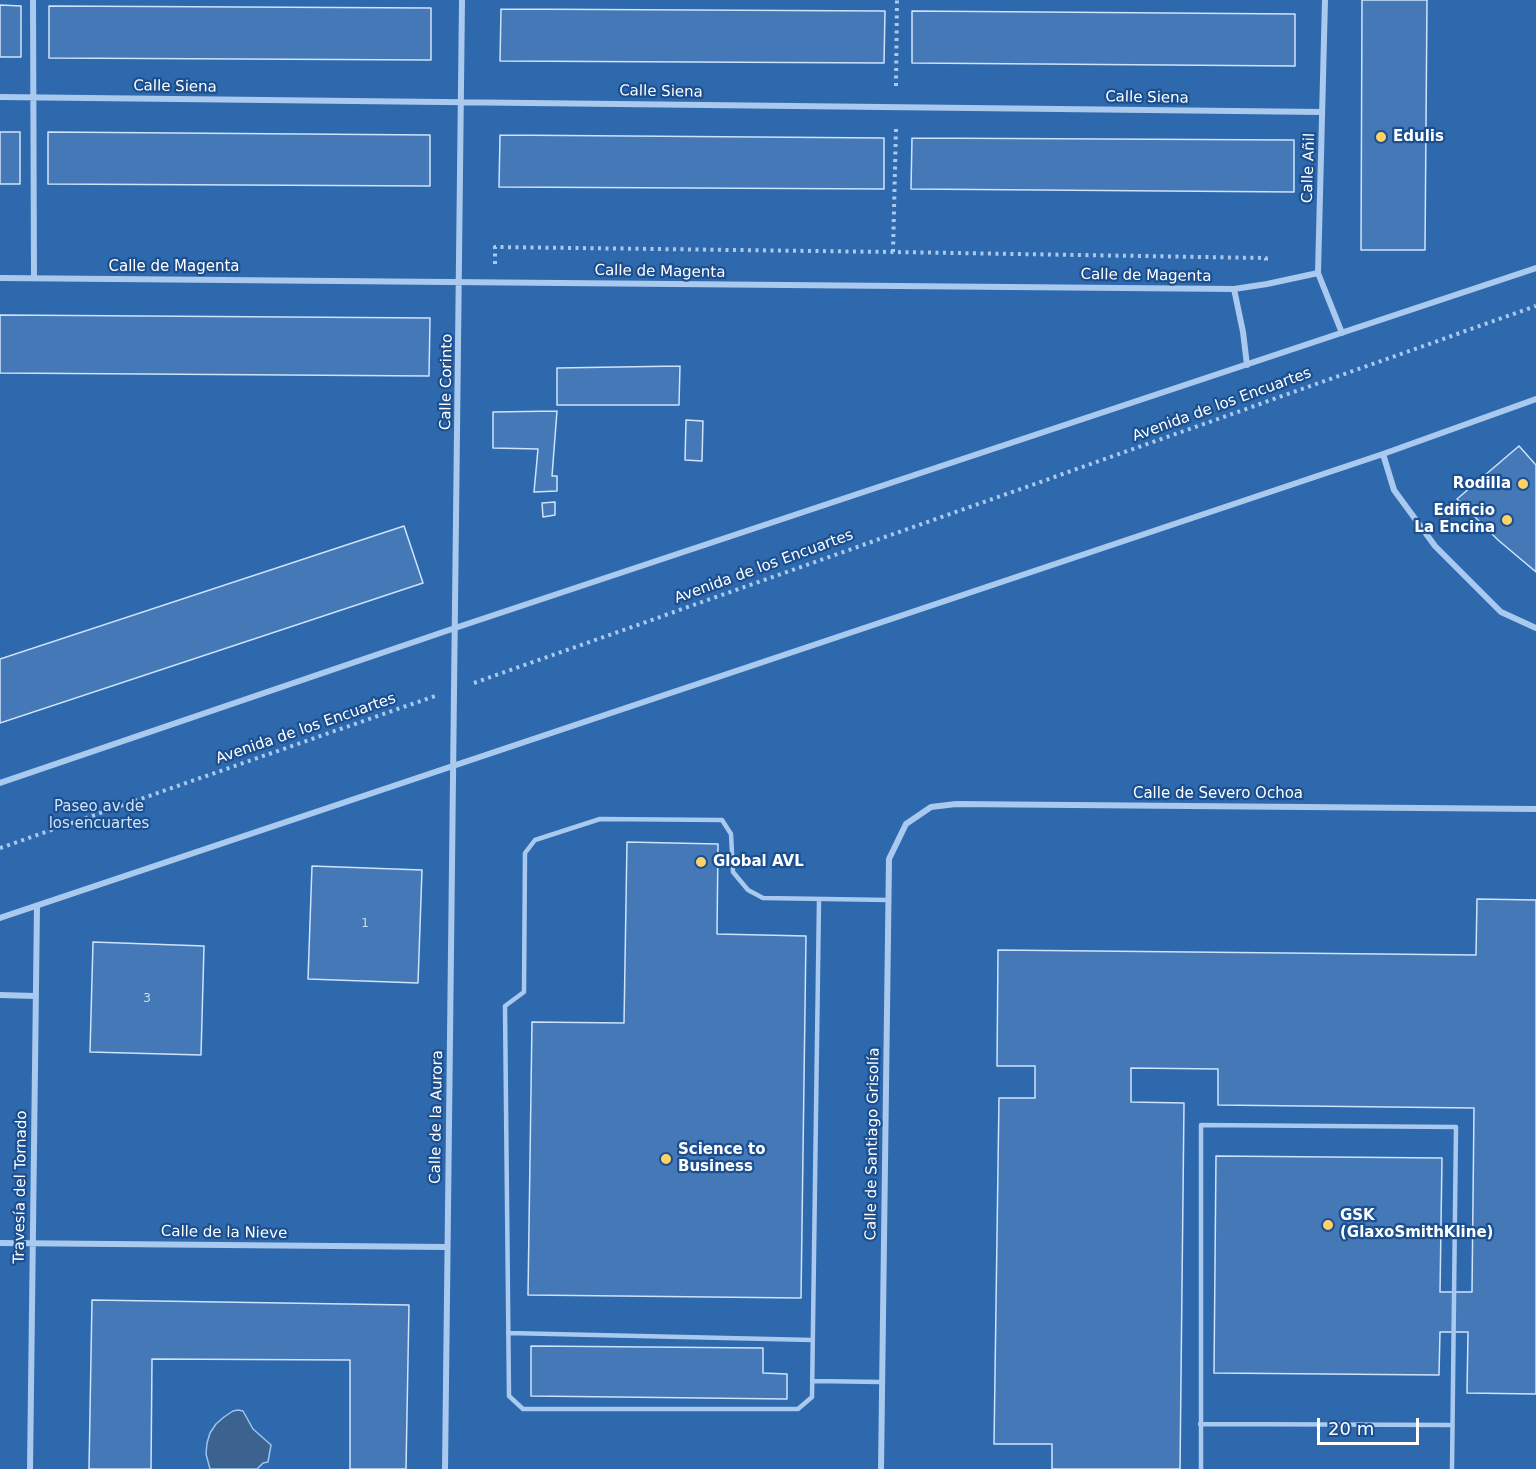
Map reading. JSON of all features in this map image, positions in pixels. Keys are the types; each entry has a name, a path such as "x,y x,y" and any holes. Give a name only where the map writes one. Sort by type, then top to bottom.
{"street":[{"path":"33,0 33,278"},
{"name":"Calle Corinto","path":"454,764 462,0"},
{"name":"Calle Añil","path":"1325,0 1318,273 1342,333"},
{"name":"Calle Siena","path":"0,97 1322,112"},
{"name":"Avenida de los Encuartes","path":"0,783 455,628 1536,268"},
{"name":"Calle de Magenta","path":"0,278 1234,289 1318,273"},
{"path":"1234,289 1247,365"},
{"path":"0,918 1383,454 1536,399"},
{"path":"1383,454 1394,490 1435,546 1501,612 1536,628"},
{"name":"Calle de la Aurora","path":"445,1469 454,764"},
{"name":"Calle de Severo Ochoa","path":"906,824 932,807 956,804 1536,809"},
{"name":"Calle de Santiago Grisolía","path":"881,1469 889,859 906,824"},
{"name":"Travesía del Tornado","path":"30,1469 37,906"},
{"path":"0,995 36,996"},
{"name":"Calle de la Nieve","path":"0,1243 447,1246"}],"lane":[{"path":"819,900 812,1397 798,1409 523,1409 509,1396 505,1006 525,992 525,853 530,846 535,840 600,819 722,820 731,834 733,872 748,890 763,898 888,900"},
{"path":"1201,1469 1201,1125 1456,1127 1452,1469"},
{"path":"508,1333 813,1340"},
{"path":"813,1381 882,1382"},
{"path":"1200,1424 1452,1425"}],"path":[{"path":"495,282 495,247 1266,258 1267,284"},
{"name":"Avenida de los Encuartes","path":"0,848 1536,306"}],"green space":[{"name":"Paseo av de los encuartes","path":"0,0 1536,0 1536,1469 0,1469"}],"shaded area":[{"path":"238,1410 243,1411 253,1429 271,1445 268,1462 263,1463 257,1469 210,1469 206,1454 210,1433 224,1417"}],"building":[{"path":"1362,0 1427,0 1425,250 1361,250"},
{"path":"0,5 21,6 21,57 0,57"},
{"path":"49,6 431,8 431,60 49,58"},
{"path":"501,9 885,11 884,63 500,61"},
{"path":"912,11 1295,14 1295,66 912,63"},
{"path":"0,132 20,132 20,184 0,184"},
{"path":"48,132 430,135 430,186 48,184"},
{"path":"500,135 884,138 884,189 499,187"},
{"path":"912,138 1294,140 1294,192 911,189"},
{"path":"0,315 430,318 429,376 0,373"},
{"path":"680,366 679,405 557,405 557,368"},
{"path":"557,411 552,476 557,476 557,491 534,492 538,449 493,448 493,412"},
{"path":"686,420 703,421 702,461 685,460"},
{"name":"Edificio La Encina","path":"1519,446 1536,465 1536,572 1498,540 1457,499"},
{"path":"555,502 555,515 543,517 542,503"},
{"path":"404,526 423,583 0,723 0,659"},
{"name":"Science to Business","path":"627,842 718,844 717,934 806,936 801,1298 528,1295 532,1022 624,1023"},
{"path":"312,866 422,870 418,983 308,979"},
{"name":"GSK (GlaxoSmithKline)","path":"1477,899 1536,900 1536,1394 1467,1393 1468,1332 1440,1332 1439,1375 1214,1373 1216,1156 1442,1158 1440,1292 1472,1292 1474,1108 1218,1105 1218,1069 1131,1068 1131,1102 1184,1103 1180,1469 1052,1469 1052,1444 994,1444 999,1098 1035,1098 1035,1066 997,1066 998,950 1476,955"},
{"path":"93,942 204,946 201,1055 90,1052"},
{"path":"92,1300 409,1305 406,1469 350,1469 350,1360 152,1359 151,1469 89,1469"},
{"path":"531,1346 763,1348 763,1373 787,1374 787,1399 531,1396"}],"place":[{"name":"Edulis","path":"1381,137"},
{"name":"Rodilla","path":"1523,484"},
{"name":"Edificio La Encina","path":"1507,520"},
{"name":"Global AVL","path":"701,862"},
{"name":"Science to Business","path":"666,1159"},
{"name":"GSK (GlaxoSmithKline)","path":"1328,1225"}]}
